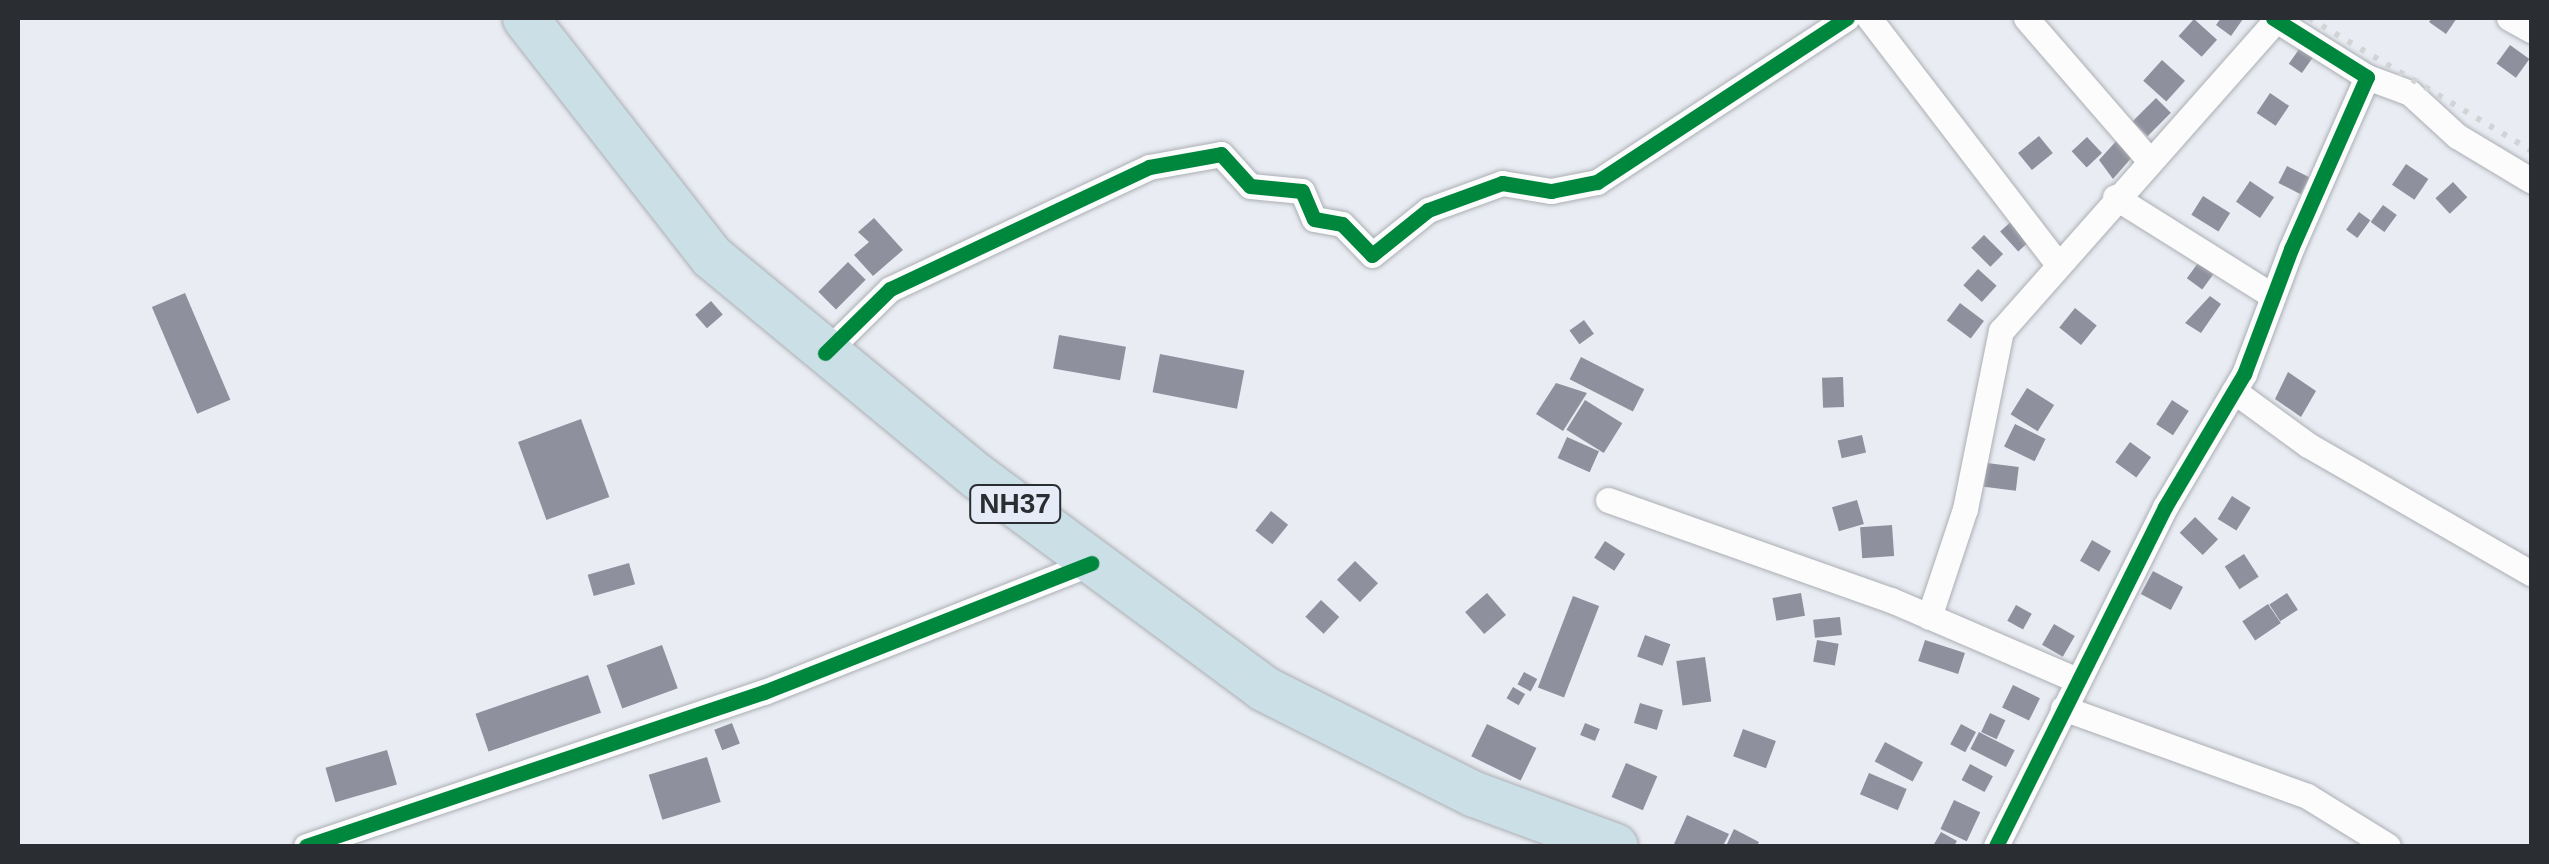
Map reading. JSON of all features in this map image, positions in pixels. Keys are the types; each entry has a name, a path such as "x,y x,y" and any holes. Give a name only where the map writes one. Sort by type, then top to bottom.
{"highway":[{"name":"NH37","path":"524,18 712,257 825,353 1092,563 1263,688 1474,794 1615,846"}],"street":[{"path":"825,353 890,289 1148,167 1221,154 1250,186 1302,191 1314,219 1342,224 1372,255 1428,210 1502,183 1552,191 1597,182 1847,18"},
{"path":"1869,18 2057,264"},
{"path":"2026,18 2149,160"},
{"path":"2509,18 2532,31"},
{"path":"1929,617 1965,509 2000,331 2275,19 2367,77 2410,93 2457,136 2532,182"},
{"path":"1996,846 2164,507 2234,391 2367,77"},
{"path":"2115,197 2273,296"},
{"path":"2234,391 2308,445 2532,574"},
{"path":"1608,500 1929,617 2077,680"},
{"path":"306,846 764,692 1092,563"},
{"path":"2063,708 2308,796 2388,846"}],"building":[{"path":"2221,18 2243,19 2231,36 2216,25"},
{"path":"2432,18 2457,18 2446,34 2429,22"},
{"path":"2194,19 2217,40 2202,57 2179,36"},
{"path":"2302,45 2315,54 2302,73 2289,64"},
{"path":"2510,45 2529,59 2516,78 2496,64"},
{"path":"2162,60 2185,81 2166,102 2143,81"},
{"path":"2270,93 2289,106 2276,126 2257,113"},
{"path":"2156,98 2171,113 2148,136 2133,121"},
{"path":"2039,136 2053,153 2032,170 2018,153"},
{"path":"2087,137 2102,153 2087,167 2072,151"},
{"path":"2119,138 2133,156 2113,179 2099,160"},
{"path":"2406,164 2428,179 2414,200 2392,185"},
{"path":"2287,166 2309,177 2301,194 2278,183"},
{"path":"2250,181 2274,197 2260,218 2236,202"},
{"path":"2453,182 2467,197 2450,214 2435,198"},
{"path":"2203,196 2230,213 2218,232 2191,215"},
{"path":"2383,205 2397,215 2384,232 2371,222"},
{"path":"2359,212 2370,220 2357,238 2346,230"},
{"path":"874,218 903,250 873,276 854,255 869,242 858,232"},
{"path":"2015,218 2033,238 2018,251 2000,231"},
{"path":"1984,235 2003,254 1990,267 1971,248"},
{"path":"848,262 866,280 836,309 818,292"},
{"path":"2198,263 2213,274 2202,290 2187,278"},
{"path":"1978,269 1997,286 1982,302 1963,285"},
{"path":"185,293 230,400 197,414 152,307"},
{"path":"2210,296 2221,304 2201,333 2185,323"},
{"path":"711,301 723,315 707,328 695,315"},
{"path":"1960,303 1984,321 1971,339 1947,321"},
{"path":"2075,308 2097,326 2081,345 2059,327"},
{"path":"1584,320 1594,334 1579,344 1569,331"},
{"path":"1059,335 1126,347 1120,380 1053,368"},
{"path":"1160,354 1244,370 1237,409 1153,392"},
{"path":"1581,357 1644,389 1633,412 1570,379"},
{"path":"2288,372 2316,391 2301,417 2275,399"},
{"path":"1843,377 1844,407 1823,408 1822,378"},
{"path":"1556,383 1587,393 1563,431 1536,414"},
{"path":"2027,388 2054,405 2038,431 2011,414"},
{"path":"1585,400 1622,423 1604,453 1566,430"},
{"path":"2172,400 2189,411 2173,435 2156,424"},
{"path":"581,419 609,497 546,520 518,442"},
{"path":"2015,424 2046,439 2035,461 2004,446"},
{"path":"1862,435 1866,453 1842,458 1838,441"},
{"path":"1567,437 1599,451 1590,472 1558,458"},
{"path":"2130,442 2151,457 2136,478 2115,462"},
{"path":"1987,463 2019,467 2016,491 1984,487"},
{"path":"2232,496 2251,508 2236,531 2218,519"},
{"path":"1857,500 1864,524 1839,531 1832,507"},
{"path":"1271,511 1288,525 1272,544 1255,530"},
{"path":"2195,517 2218,539 2203,555 2180,533"},
{"path":"1892,525 1894,556 1862,558 1860,527"},
{"path":"2092,540 2111,551 2099,572 2080,561"},
{"path":"1605,541 1625,554 1614,571 1594,558"},
{"path":"2244,554 2259,577 2239,589 2225,567"},
{"path":"1355,561 1378,583 1360,602 1337,580"},
{"path":"629,563 635,584 594,596 588,575"},
{"path":"2153,571 2183,587 2171,610 2141,594"},
{"path":"1487,593 1506,615 1484,634 1465,612"},
{"path":"1801,593 1805,616 1776,621 1772,598"},
{"path":"2287,593 2298,610 2280,621 2269,604"},
{"path":"1573,596 1599,606 1564,698 1538,687"},
{"path":"1321,600 1339,617 1324,634 1305,617"},
{"path":"2268,604 2281,623 2255,640 2242,621"},
{"path":"2016,605 2032,614 2023,629 2007,621"},
{"path":"1840,617 1842,635 1815,638 1813,620"},
{"path":"2054,624 2075,636 2063,657 2042,645"},
{"path":"1645,635 1670,644 1663,666 1637,657"},
{"path":"1817,640 1839,644 1835,665 1813,662"},
{"path":"1925,640 1965,653 1958,674 1918,661"},
{"path":"662,645 678,688 622,708 607,665"},
{"path":"1705,657 1711,702 1683,706 1676,661"},
{"path":"1524,672 1537,679 1531,691 1517,684"},
{"path":"588,675 601,713 489,752 475,714"},
{"path":"2013,685 2040,698 2029,721 2002,707"},
{"path":"1513,687 1525,694 1519,705 1506,698"},
{"path":"1640,703 1663,710 1657,730 1634,723"},
{"path":"1990,713 2005,720 1997,739 1981,732"},
{"path":"732,723 740,744 722,750 714,730"},
{"path":"1585,723 1600,729 1595,741 1580,735"},
{"path":"1487,724 1536,748 1521,780 1471,756"},
{"path":"1961,724 1976,732 1965,752 1950,744"},
{"path":"1743,729 1776,741 1766,768 1733,756"},
{"path":"1979,732 2015,750 2006,767 1970,749"},
{"path":"1885,742 1923,762 1913,782 1875,761"},
{"path":"387,750 397,785 335,802 325,768"},
{"path":"707,757 721,802 662,820 649,775"},
{"path":"1626,763 1657,776 1643,810 1612,797"},
{"path":"1970,764 1993,776 1985,792 1962,780"},
{"path":"1869,773 1907,789 1898,810 1860,794"},
{"path":"1954,800 1980,812 1967,841 1940,829"},
{"path":"1687,815 1729,834 1723,846 1674,844"},
{"path":"1734,829 1759,842 1757,846 1726,846"},
{"path":"1941,832 1957,841 1954,846 1933,846"}],"railway":[{"path":"2309,18 2532,151"}],"cycle path":[{"path":"825,353 890,289 1149,167 1221,154 1250,186 1302,191 1314,219 1342,224 1372,255 1428,210 1502,183 1551,191 1597,182 1847,18"},
{"path":"1996,846 2165,507 2244,374 2291,249 2367,77 2273,18"},
{"path":"306,846 764,692 1092,563"}]}
